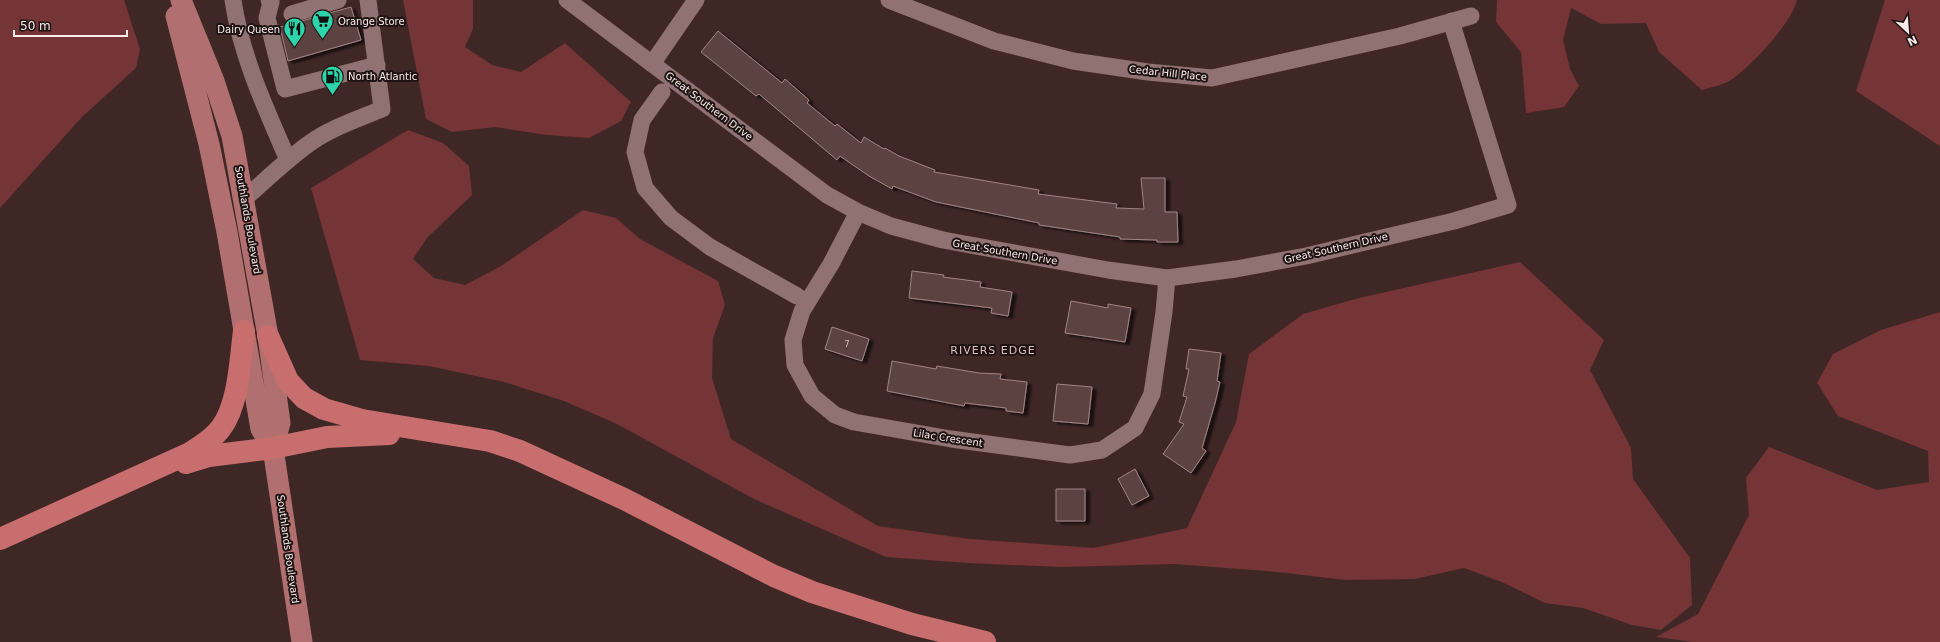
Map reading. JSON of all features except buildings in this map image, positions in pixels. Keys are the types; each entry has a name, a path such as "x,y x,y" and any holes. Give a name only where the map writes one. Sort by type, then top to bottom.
{"highway":[{"path":"0,539 190,453 205,443 222,428 231,407 238,383 244,331"},
{"path":"268,336 288,381 304,398 324,409 362,420 490,441 548,462 774,576 812,592 912,624 985,642"},
{"path":"146,473 209,456 273,448 328,437 447,433"}],"main road":[{"name":"Southlands Boulevard","path":"172,0 209,144 227,232 261,429 273,448"},
{"name":"Southlands Boulevard","path":"181,0 224,108 232,136 244,199 268,336 280,423 273,448 300,633"}],"street":[{"path":"233,0 236,18 249,63 288,160"},
{"path":"269,0 271,2 267,18 286,90 377,66"},
{"path":"292,14 338,0"},
{"path":"244,199 288,160 311,143 382,108 368,0"},
{"name":"Great Southern Drive","path":"567,0 827,195 858,212 890,226 943,240 1108,270 1167,278 1236,269 1306,256 1454,221 1508,205 1450,21"},
{"path":"652,64 696,0"},
{"name":"Cedar Hill Place","path":"889,0 994,41 1073,61 1148,72 1212,78 1400,36 1471,16"},
{"path":"662,92 642,120 635,152 645,188 671,218 710,247 797,296"},
{"name":"Lilac Crescent","path":"858,212 831,264 802,311 793,340 795,365 812,396 835,415 854,422 951,439 1070,455 1102,450 1135,428 1152,394 1164,312 1167,278"}],"shaded area":[{"path":"0,0 124,0 140,49 136,68 82,117 0,208"},
{"path":"403,0 473,0 473,29 465,47 492,65 521,72 565,43 631,102 621,121 589,138 547,135 495,127 452,132 426,119"},
{"path":"1497,0 1797,0 1794,9 1779,32 1749,65 1728,82 1702,90 1659,52 1646,23 1601,24 1571,8 1563,40 1570,69 1579,86 1564,107 1526,113 1521,52 1496,22"},
{"path":"1885,0 1940,0 1940,146 1856,91"},
{"path":"408,130 443,143 469,166 472,195 427,238 413,259 434,278 465,285 501,266 583,210 616,218 640,239 718,281 725,305 713,338 712,378 731,439 878,526 970,539 1094,548 1187,528 1236,422 1249,354 1303,314 1359,298 1520,262 1604,340 1590,370 1631,448 1633,479 1690,558 1692,605 1661,630 1632,625 1583,608 1545,603 1502,582 1464,568 1415,579 1346,580 1277,572 1175,564 1061,567 968,563 886,557 754,499 617,424 564,401 504,382 429,366 360,360 311,188"},
{"path":"1940,312 1940,642 1693,642 1656,637 1698,614 1749,515 1746,478 1769,447 1877,490 1929,482 1928,451 1838,416 1817,383 1833,354 1881,330"}],"place":[{"name":"Orange Store","path":"322,40"},
{"name":"Dairy Queen","path":"295,48"},
{"name":"North Atlantic","path":"332,96"}],"district":[{"name":"RIVERS EDGE","path":"993,350"}]}
